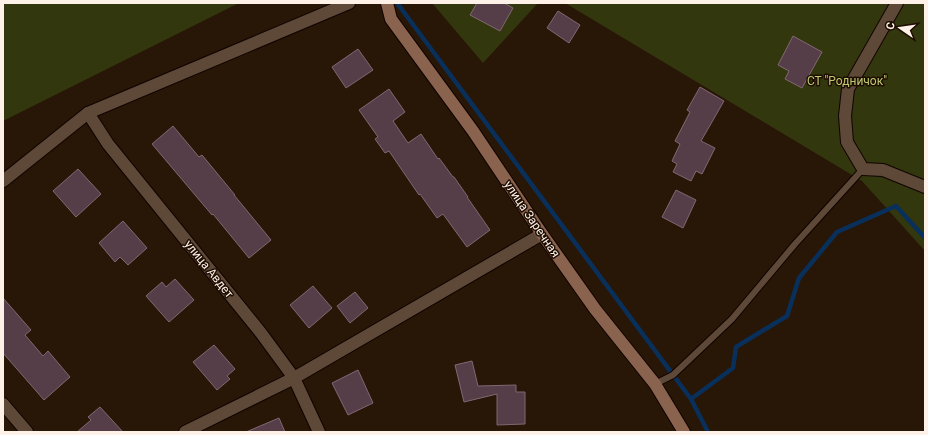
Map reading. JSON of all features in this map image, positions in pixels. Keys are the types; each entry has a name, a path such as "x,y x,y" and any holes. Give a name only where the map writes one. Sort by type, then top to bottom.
{"street":[{"path":"3,181 88,113 349,3"},
{"name":"улица Заречная","path":"387,3 390,19 472,131 595,309 655,384 684,432"},
{"path":"897,3 848,90 845,116 847,142 863,169 883,170 925,187"},
{"name":"улица Авдет","path":"88,113 108,144 261,333 294,378 319,432"},
{"path":"185,432 294,378 542,234"},
{"path":"3,404 27,432"}],"lane":[{"path":"655,384 673,375 732,319 795,244 863,169"}],"green space":[{"path":"3,3 239,3 3,121"},
{"path":"432,3 538,3 483,63"},
{"name":"СТ \"Родничок\"","path":"565,3 925,3 925,251 862,181"}],"building":[{"path":"477,3 504,3 513,8 500,31 470,15"},
{"path":"558,11 580,25 569,43 547,28"},
{"path":"793,36 822,52 802,88 785,79 789,71 778,65"},
{"path":"358,49 373,70 346,88 332,67"},
{"path":"700,87 724,101 701,141 715,148 702,174 696,171 691,181 673,172 677,164 672,161 680,144 675,141 690,112 687,110"},
{"path":"389,89 405,112 393,121 408,143 421,134 438,159 439,158 454,177 490,230 467,247 443,214 437,218 420,194 419,195 389,151 385,153 375,139 378,137 359,110"},
{"path":"173,126 199,157 202,155 271,240 249,258 152,144"},
{"path":"78,169 101,194 76,217 53,191"},
{"path":"676,190 696,200 683,228 662,217"},
{"path":"123,221 147,248 128,265 120,257 115,262 99,243"},
{"path":"175,279 194,300 169,322 146,296 162,282 166,287"},
{"path":"313,286 332,308 309,328 290,305"},
{"path":"355,292 368,308 350,323 337,306"},
{"path":"3,298 31,330 25,335 43,356 48,351 70,377 44,400 3,353"},
{"path":"214,345 235,369 227,376 230,379 217,390 193,362"},
{"path":"472,361 478,386 516,385 516,392 525,392 525,424 497,425 497,394 464,402 455,365"},
{"path":"358,370 373,403 348,415 332,383"},
{"path":"100,407 123,432 77,432 91,420 88,417"},
{"path":"279,418 285,432 246,432"}],"waterway":[{"path":"397,3 691,399 708,432"},
{"path":"691,399 733,368 736,347 787,316 799,278 837,232 896,206 925,238"}]}
